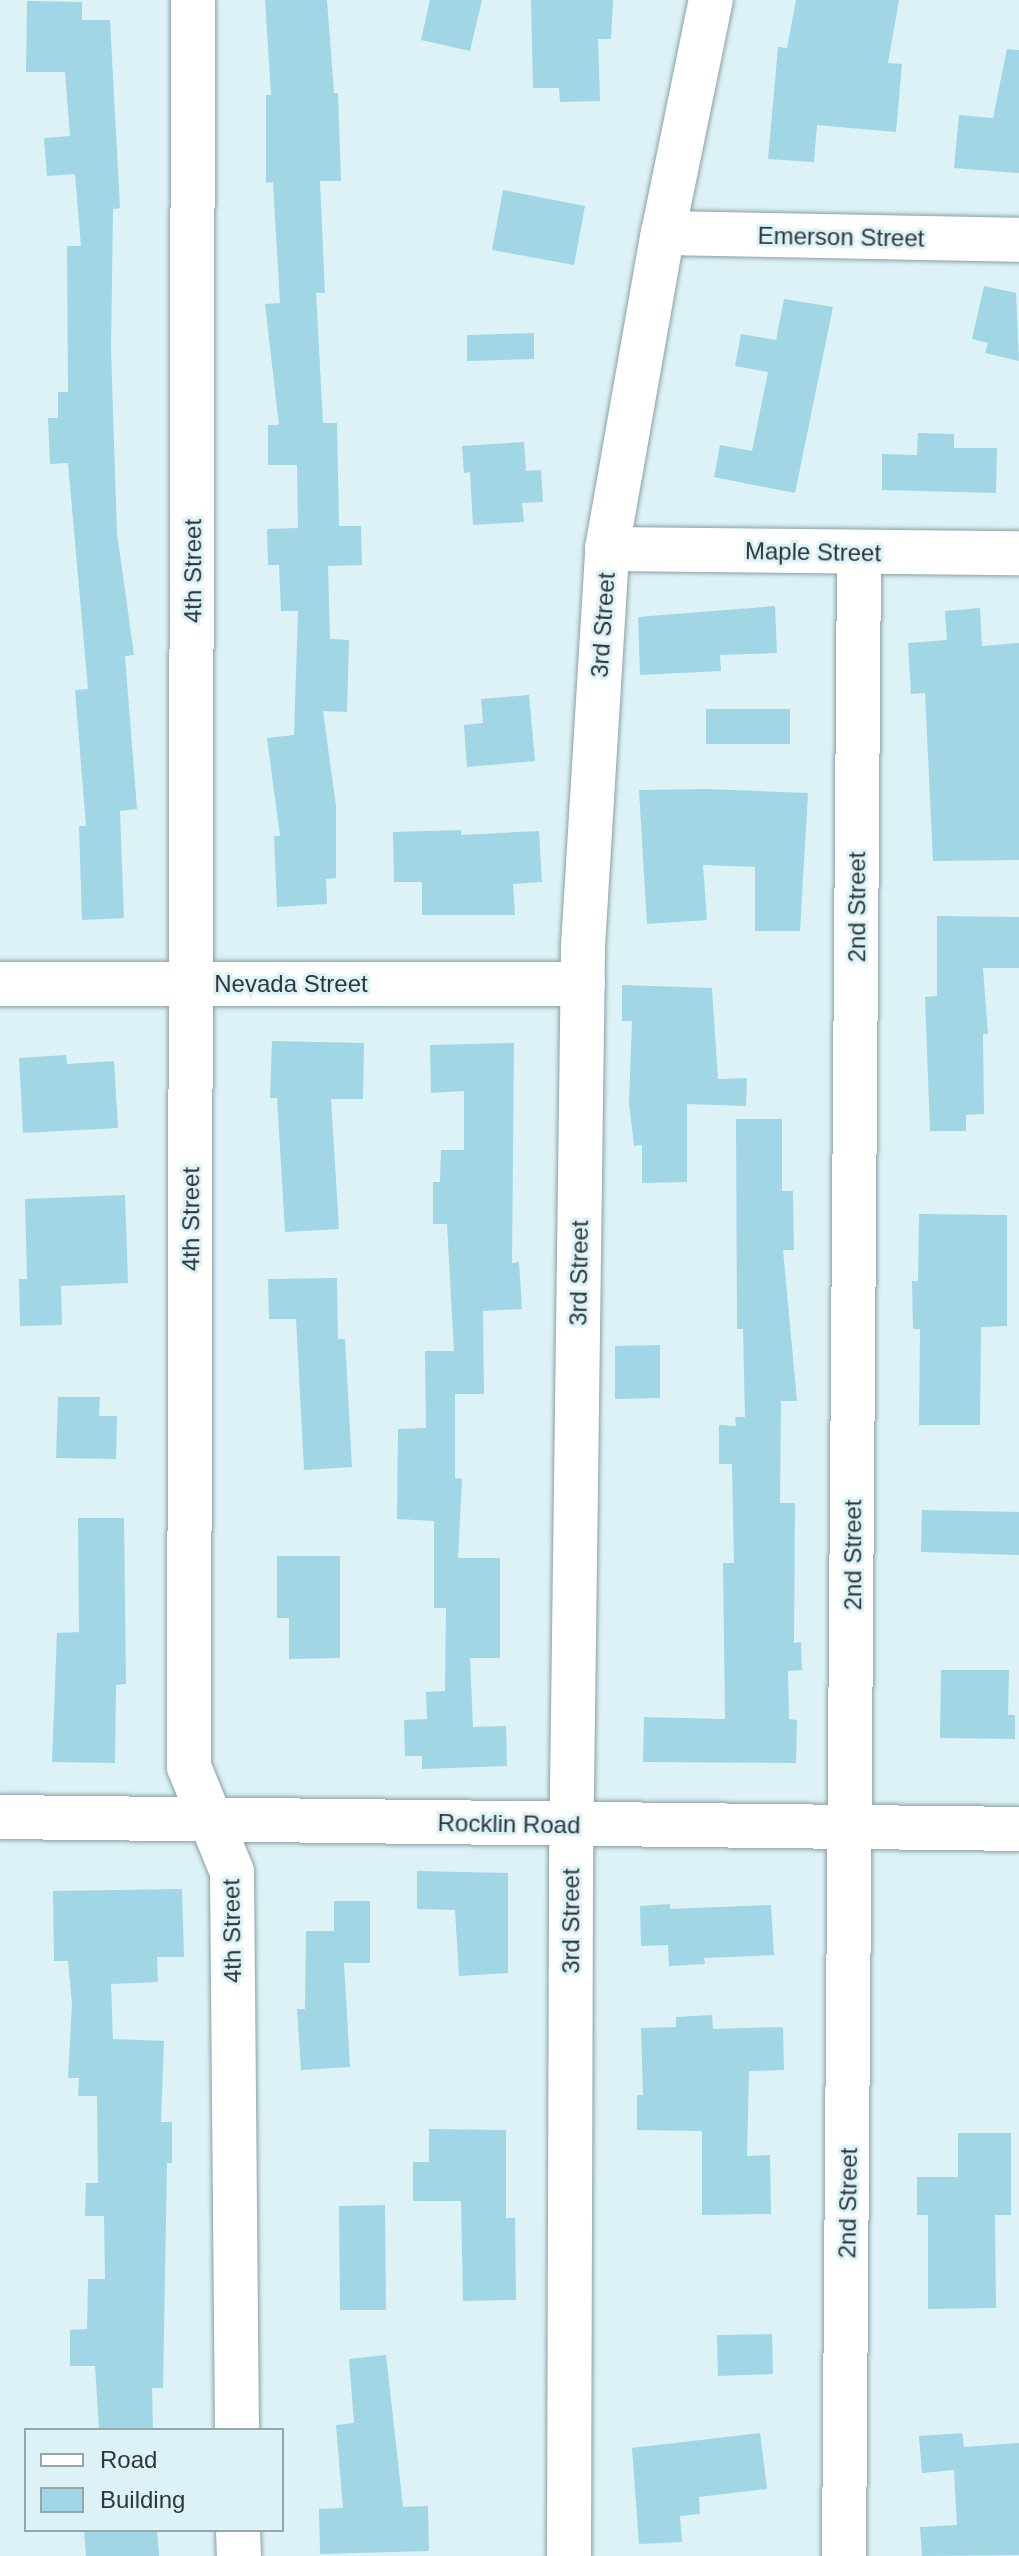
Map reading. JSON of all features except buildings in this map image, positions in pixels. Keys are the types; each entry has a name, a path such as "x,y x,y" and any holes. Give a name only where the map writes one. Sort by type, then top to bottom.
{"street":[{"name":"4th Street","path":"193,0 189,1767 215,1821 232,1872 237,2428"},
{"name":"3rd Street","path":"569,2556 573,1824 583,984 607,549 663,233 711,0"},
{"name":"Emerson Street","path":"663,233 1019,240"},
{"name":"Maple Street","path":"607,549 1019,553"},
{"name":"2nd Street","path":"844,2556 852,1828 859,553"},
{"name":"Nevada Street","path":"0,984 583,984"},
{"name":"Rocklin Road","path":"0,1817 1019,1829"},
{"path":"238,2532 239,2556"}]}
